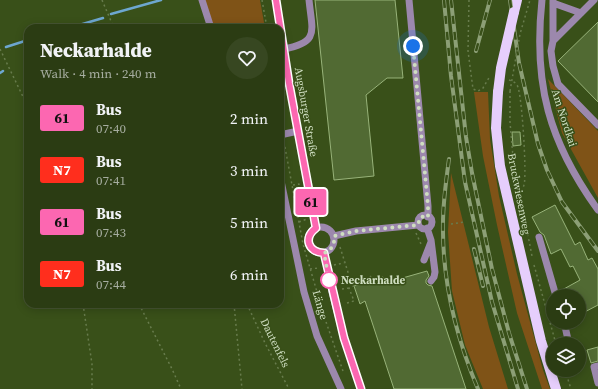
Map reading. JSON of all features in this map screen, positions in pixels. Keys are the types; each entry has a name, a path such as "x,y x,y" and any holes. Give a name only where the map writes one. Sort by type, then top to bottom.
{"main road":[{"name":"Bruckwiesenweg","path":"518,0 505,46 498,92 496,128 500,166 535,319 546,348"},
{"name":"Bruckwiesenweg","path":"554,377 556,389"}],"street":[{"path":"202,0 210,24"},
{"name":"Augsburger Straße","path":"276,0 280,24"},
{"path":"284,49 304,44 310,38 312,31 309,0"},
{"path":"409,0 428,217 431,220 431,224 428,228 435,272 431,281"},
{"name":"Am Nordkai","path":"542,0 539,40 541,73 545,99 556,135 567,162 598,210"},
{"path":"553,41 594,0"},
{"path":"581,13 553,2 553,41 551,52 553,66 558,84 598,125"},
{"name":"Augsburger Straße","path":"284,49 316,228"},
{"path":"284,133 298,131"},
{"name":"Länge","path":"284,195 304,292 317,336 340,389"},
{"path":"415,225 420,218 424,216 428,217"},
{"path":"334,236 356,231 415,225 423,229 428,228"},
{"path":"321,227 331,231 334,236 334,244 324,253 318,253 313,250 308,241 309,236 316,228 321,227"},
{"path":"539,237 554,289"},
{"path":"425,259 431,240"},
{"path":"324,253 344,338 361,389"},
{"path":"598,366 594,367 598,382"}],"path":[{"path":"102,0 112,24"},
{"path":"262,0 266,24"},
{"path":"530,0 520,34 512,75 510,91 510,122 515,180 520,194 533,261 554,337"},
{"path":"0,49 24,99"},
{"path":"284,148 303,244 324,316 344,374"},
{"path":"292,186 299,184 302,203 295,205"},
{"path":"451,224 464,222"},
{"path":"415,225 425,259"},
{"path":"340,247 352,286"},
{"path":"336,264 345,262"},
{"path":"342,289 349,288 366,281 370,276"},
{"path":"347,303 354,301 349,288"},
{"path":"84,308 92,364 92,389"},
{"path":"141,308 181,389"},
{"path":"234,308 242,389"},
{"name":"Dautenfels","path":"249,308 289,389"},
{"path":"567,377 571,389"}],"shaded area":[{"path":"203,0 260,0 264,24 211,24"},
{"path":"548,79 598,131 598,198 562,133"},
{"path":"474,92 488,92 490,139 499,196 517,274 543,370 550,389 542,389 517,313 483,156"},
{"path":"451,173 489,327 508,389 483,389 465,345 452,291 448,232"}],"building":[{"path":"315,0 395,0 403,78 387,78 366,95 374,176 334,180"},
{"path":"598,22 598,102 558,61"},
{"path":"512,132 520,132 521,145 513,146"},
{"path":"555,205 575,245 580,242 588,260 592,258 598,269 598,305 586,311 586,289 564,289 580,280 573,266 570,267 561,249 551,254 544,235 540,232 532,217"},
{"path":"427,271 429,276 426,283 432,286 466,389 394,389 365,301 360,304 354,286 383,277 385,283"},
{"path":"598,347 598,361 591,363 587,350"}],"waterway":[{"path":"111,14 161,0"},
{"path":"83,24 103,18"},
{"path":"6,47 24,41"}],"railway":[{"path":"444,0 451,76 465,182 492,302 518,389"},
{"path":"451,0 466,137 472,173 492,269 509,333 527,389"},
{"path":"476,51 490,0"},
{"path":"510,0 519,63 538,144 547,170 562,202 598,251"},
{"path":"449,159 443,215 445,266 457,329 478,389"},
{"path":"474,249 483,286"}],"bus line":[{"name":"61","path":"276,0 280,24"},
{"name":"61","path":"284,52 316,228 312,231 308,241 313,250 318,253 324,253 344,338 361,389"}],"place":[{"name":"Neckarhalde","path":"329,280"}],"route":[{"path":"329,280 324,253 334,244 334,236 347,232 418,225 418,220 421,217 428,217 413,46"}]}
